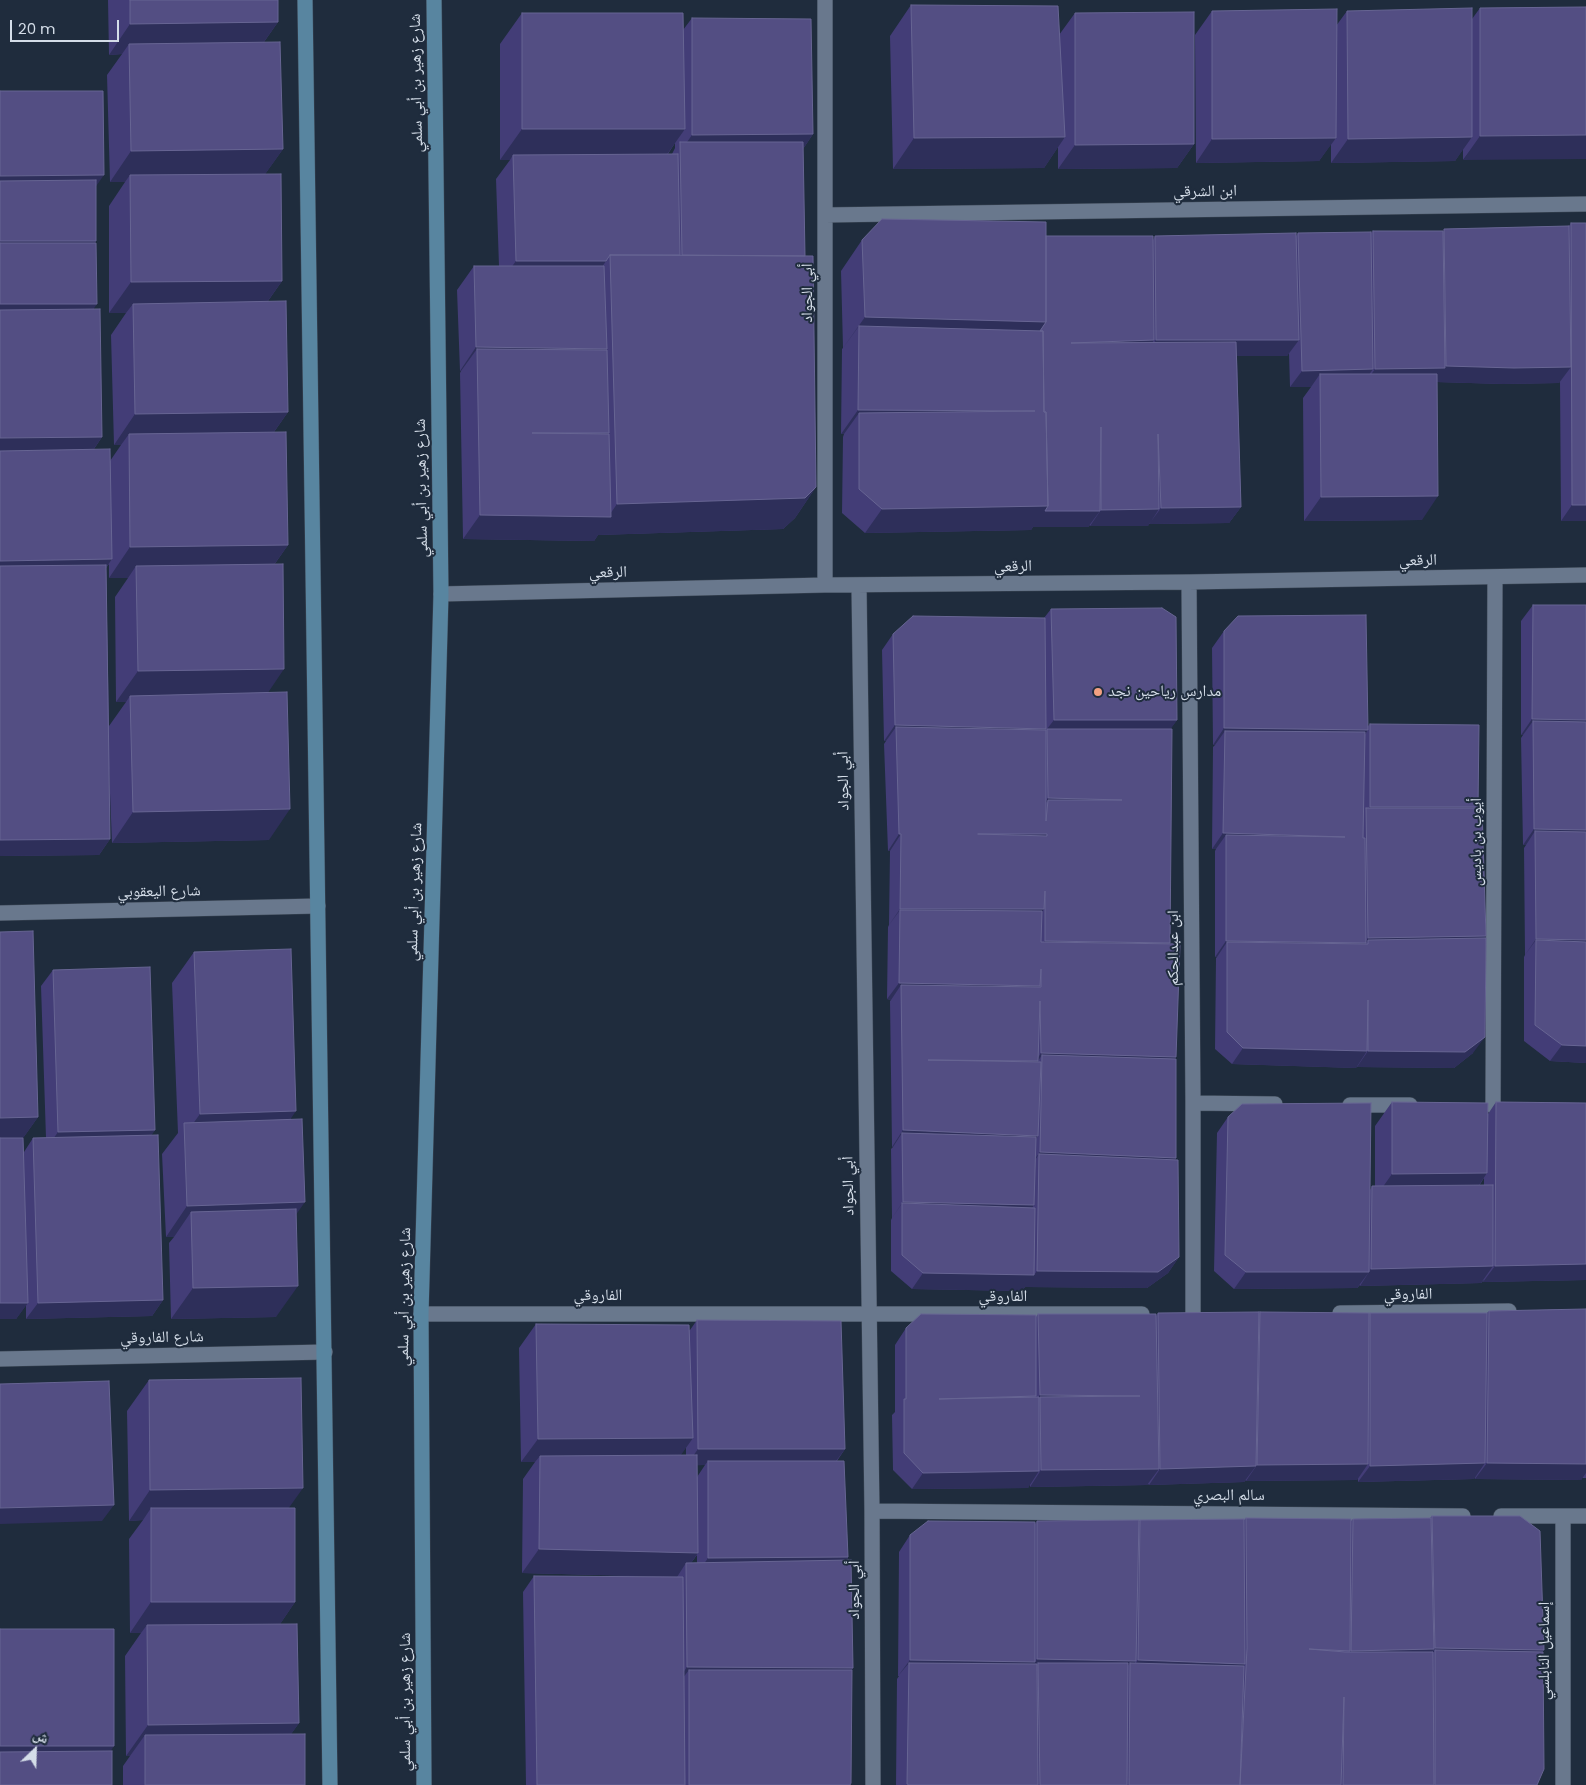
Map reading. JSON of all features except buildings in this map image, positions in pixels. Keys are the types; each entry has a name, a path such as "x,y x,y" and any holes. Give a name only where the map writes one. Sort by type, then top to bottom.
{"street":[{"path":"306,0 330,1785"},
{"name":"شارع زهير بن أبي سلمي","path":"424,1785 421,1314 441,594 434,0"},
{"name":"أبي الجواد","path":"825,0 825,585"},
{"name":"ابن الشرقي","path":"825,215 1586,204"},
{"name":"الرقعي","path":"441,594 825,585 1189,582 1586,575"},
{"name":"أيوب بن باديس","path":"1493,1106 1495,577"},
{"name":"ابن عبدالحكم","path":"1189,582 1193,1103 1188,1314 1212,1314"},
{"name":"أبي الجواد","path":"859,586 872,1511 873,1785"},
{"name":"شارع اليعقوبي","path":"0,913 318,906"},
{"path":"1193,1103 1290,1104"},
{"path":"1338,1104 1426,1105"},
{"path":"1474,1106 1512,1106"},
{"name":"الفاروقي","path":"1330,1313 1527,1311"},
{"name":"الفاروقي","path":"421,1314 1153,1314"},
{"name":"شارع الفاروقي","path":"0,1359 325,1352"},
{"name":"سالم البصري","path":"872,1511 1586,1516"},
{"name":"إسماعيل النابلسي","path":"1563,1517 1563,1785"}],"place":[{"name":"مدارس رياحين نجد","path":"1098,692"}]}
